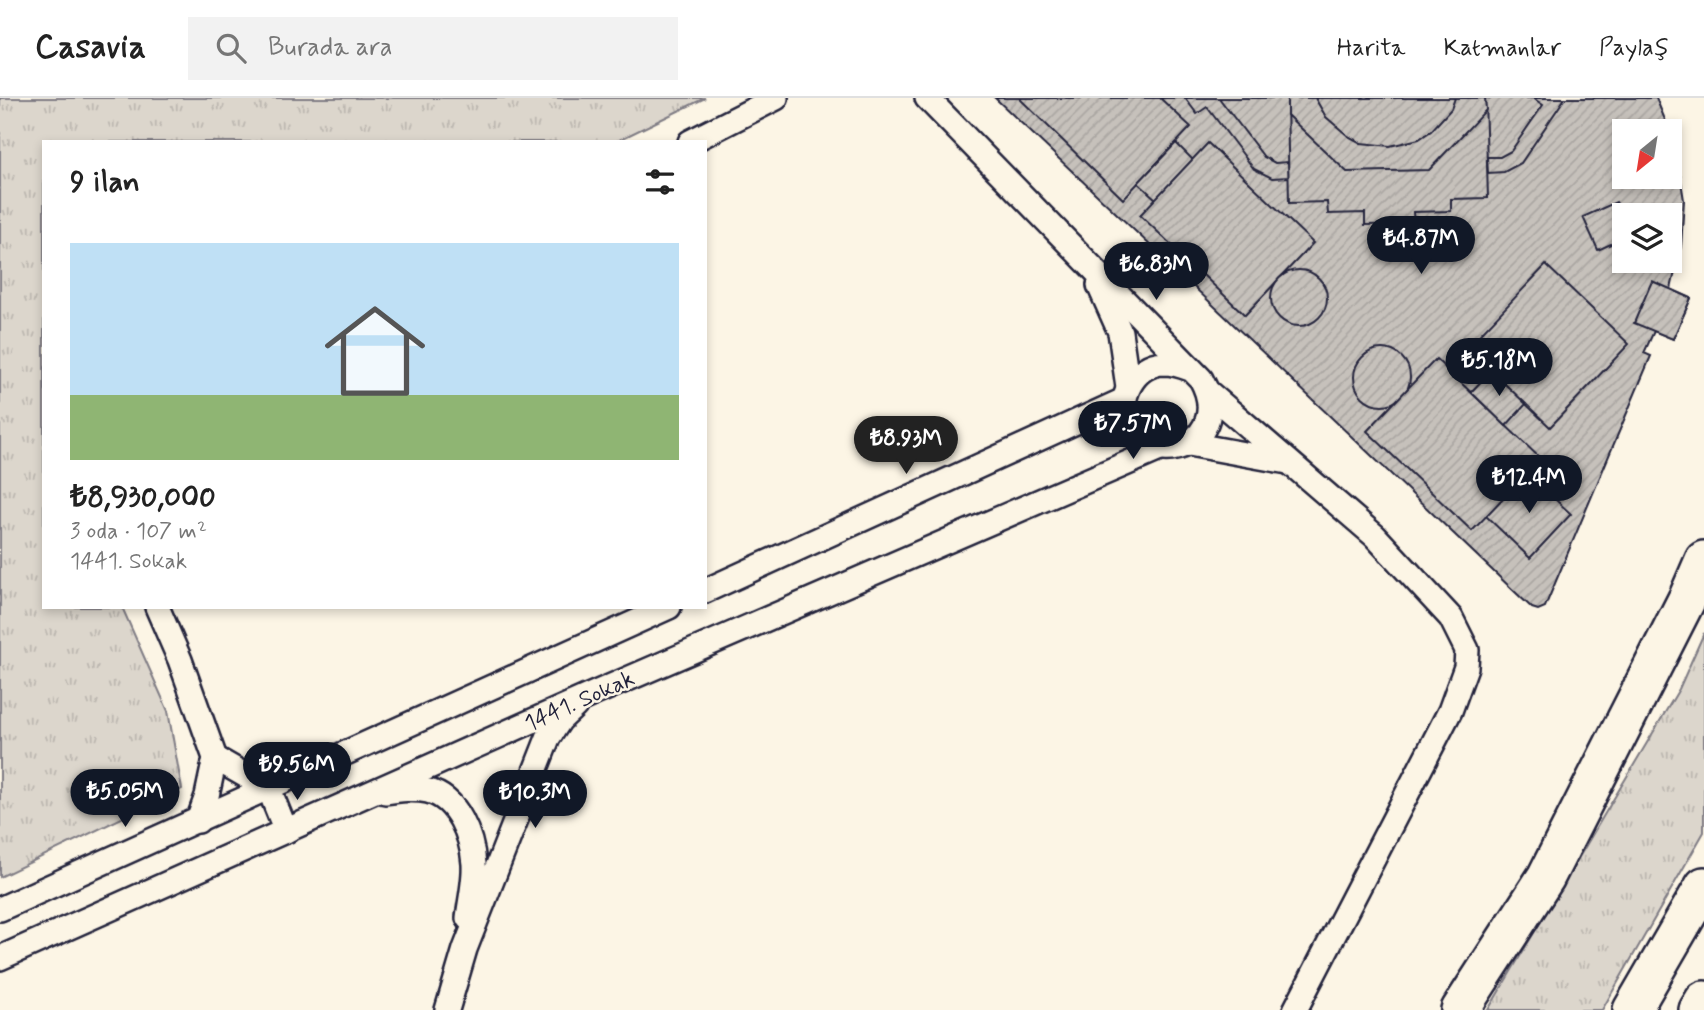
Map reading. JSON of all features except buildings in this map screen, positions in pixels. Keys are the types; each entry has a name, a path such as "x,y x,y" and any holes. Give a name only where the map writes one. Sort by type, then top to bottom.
{"main road":[{"path":"1460,1010 1546,877 1688,597 1704,560"},
{"path":"1632,1010 1704,886"},
{"path":"1698,1010 1704,1000"}],"street":[{"path":"694,140 776,98"},
{"path":"926,98 1201,379 1208,392 1211,407 1208,421 1200,434 1189,444 1175,449 1160,449 1147,445 1129,426 1125,414 1121,332 1090,266"},
{"path":"707,590 1126,393 1137,375 1149,367 1162,363 1177,364 1190,369"},
{"path":"1208,392 1375,536 1451,618 1467,650 1466,667 1450,711 1295,1010"},
{"path":"1189,444 1288,461"},
{"name":"1441. Sokak","path":"0,958 586,697 1160,449"},
{"path":"158,609 180,660 215,758 207,796 198,821"},
{"name":"1441. Sokak","path":"0,909 665,609"},
{"path":"447,1010 465,949 548,738 560,720 586,697"},
{"path":"215,758 269,789 286,831"},
{"path":"364,796 406,789 430,791 448,803 468,828 474,865 465,949"}],"green space":[{"path":"0,98 705,98 619,140 42,140 42,609 123,609 168,711 182,789 0,877"},
{"path":"1704,633 1704,832 1602,1010 1488,1010 1679,689"}]}
